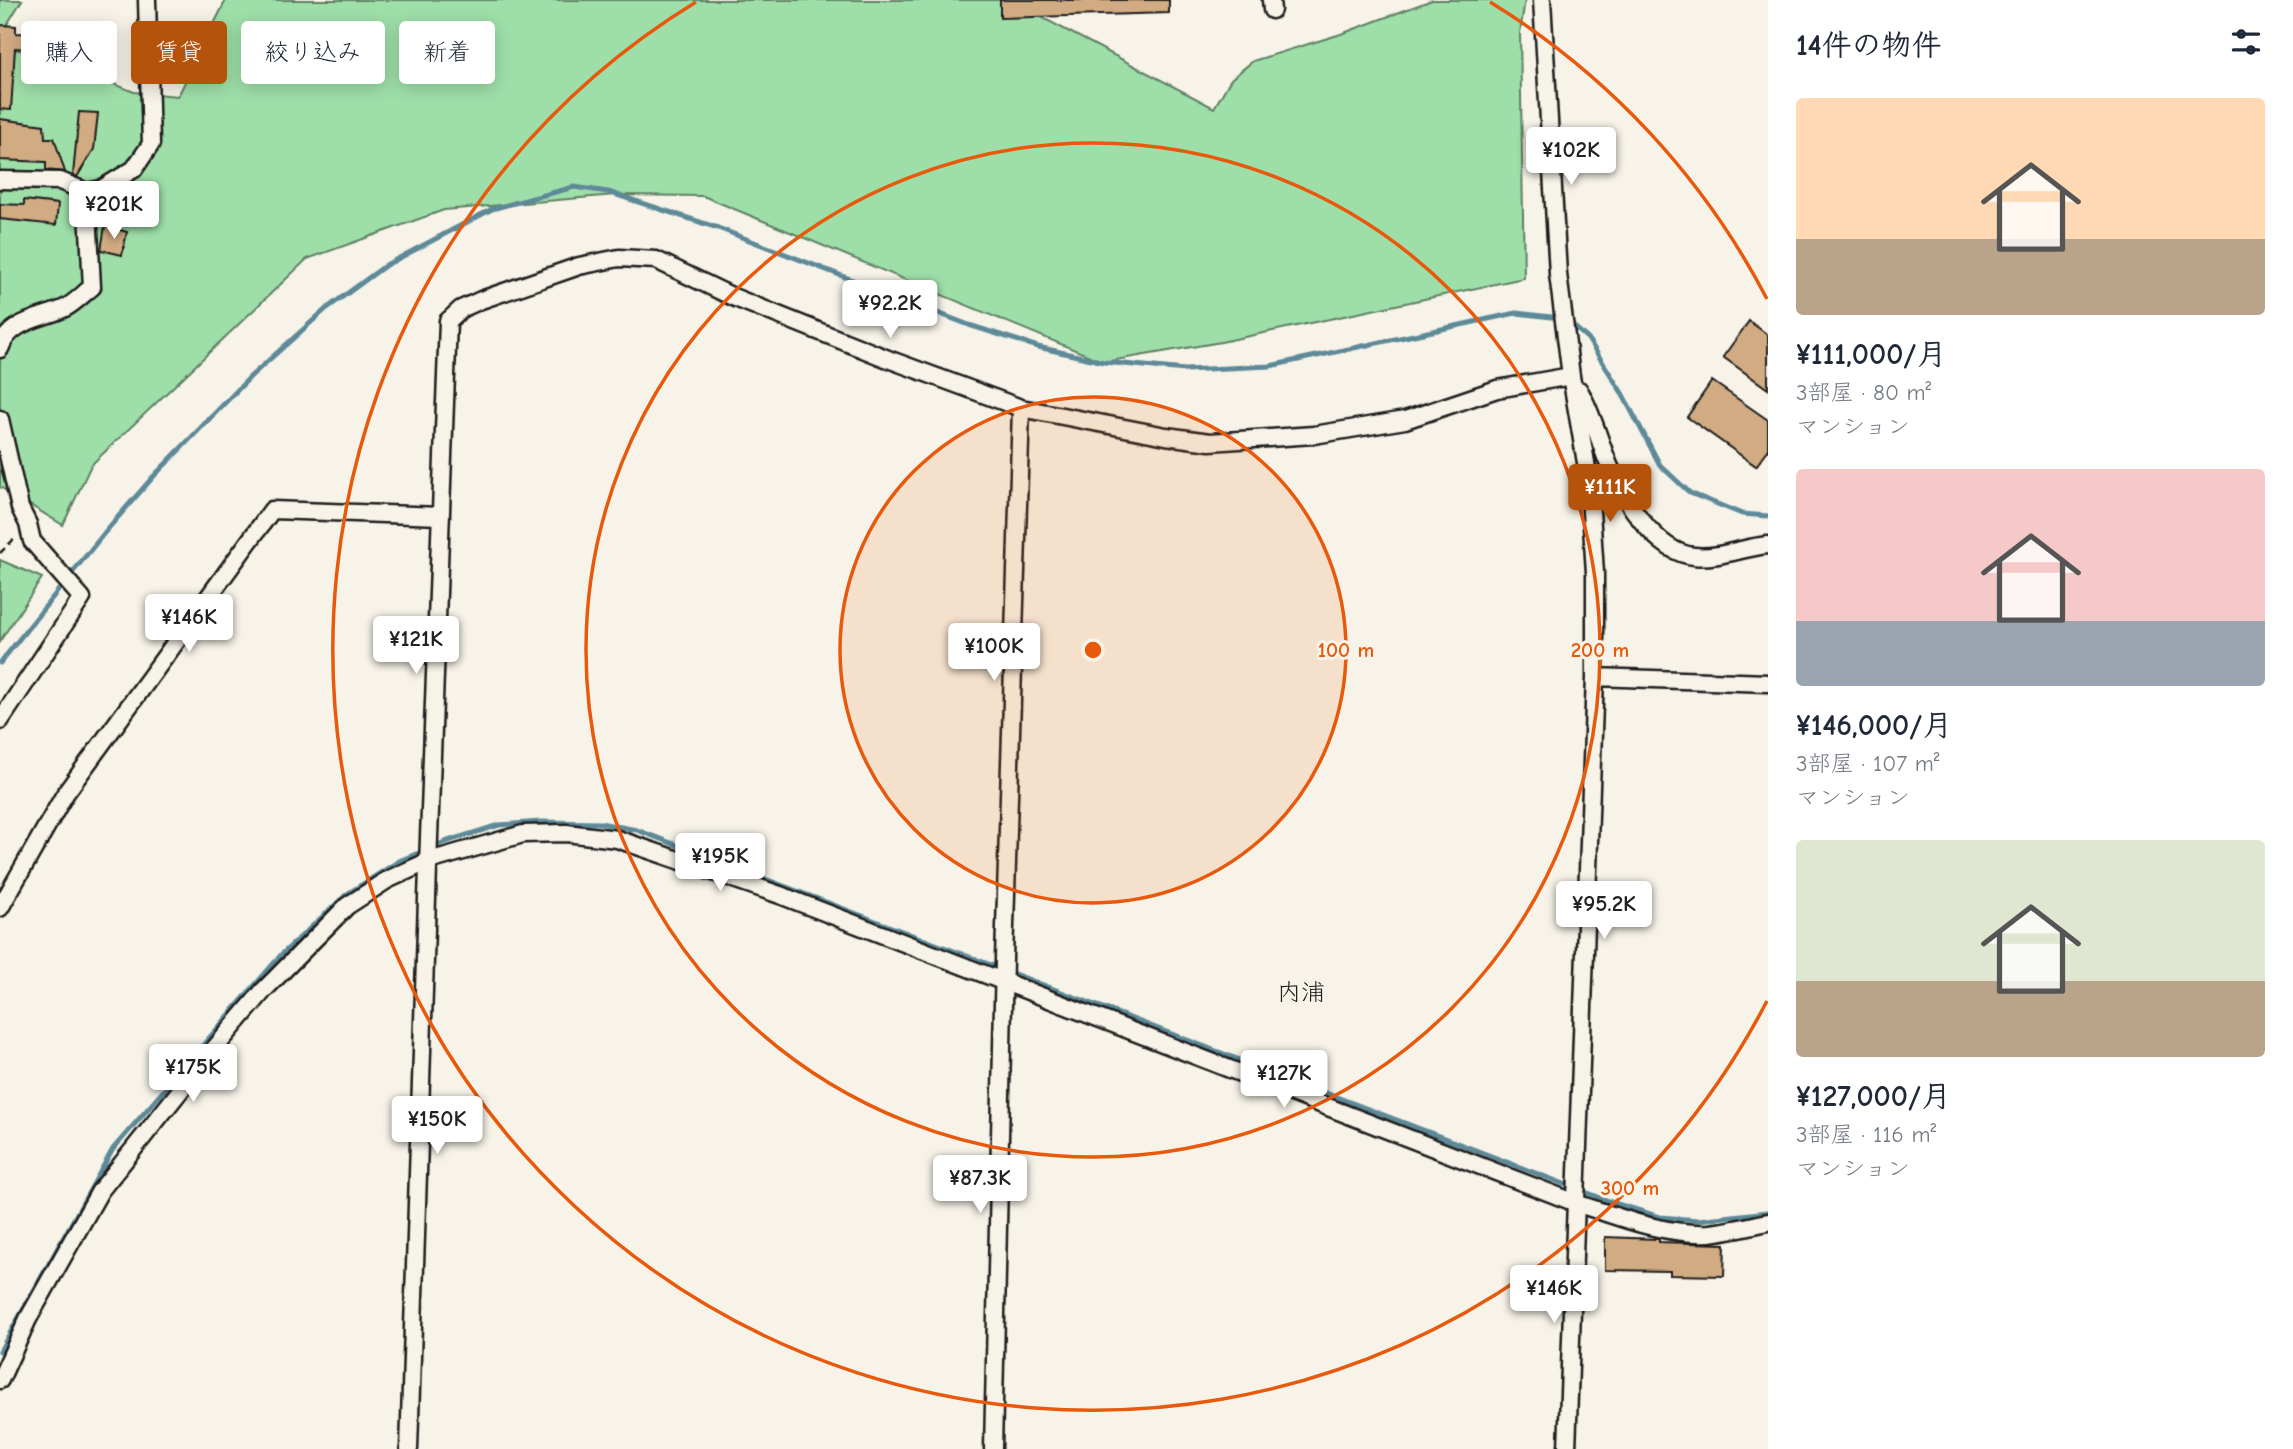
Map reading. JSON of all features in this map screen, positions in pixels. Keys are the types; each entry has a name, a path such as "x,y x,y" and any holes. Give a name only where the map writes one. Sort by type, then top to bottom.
{"street":[{"path":"0,180 61,181 87,192 101,189 134,169 151,144 147,0"},
{"path":"1542,0 1558,274 1571,376 1589,480 1595,573 1595,677 1567,1449"},
{"path":"0,349 13,330 35,317 65,307 92,287 87,192"},
{"path":"409,1449 449,321 461,309 579,266 619,258 656,260 733,297 888,359 1021,408 1199,441 1268,440 1405,420 1497,389 1571,376"},
{"path":"1571,376 1584,400 1609,466 1620,487 1644,523 1664,543 1692,556 1722,554 1768,545"},
{"path":"993,1449 1004,959 1021,408"},
{"path":"0,419 20,508 32,541 82,598 0,721"},
{"path":"0,908 65,794 272,510 441,516"},
{"path":"1595,677 1768,683"},
{"path":"0,1380 28,1319 100,1191 264,990 347,906 387,880 428,860 523,834 566,833 617,839 780,895 1576,1203 1665,1230 1709,1233 1768,1222"}],"green space":[{"path":"0,0 22,0 0,36"},
{"path":"226,0 1009,0 1214,108 1231,79 1253,61 1341,34 1432,0 1525,0 1520,33 1524,278 1221,342 1104,362 703,196 615,195 444,210 307,259 91,465 63,525 0,487 0,47 21,50 21,84 114,84 134,92 178,96 184,84 227,84 227,21 216,21"},
{"path":"0,560 42,578 0,641"}],"building":[{"path":"1000,0 1169,0 1169,13 1000,18"},
{"path":"0,25 16,26 16,33 21,33 21,48 15,48 11,110 0,109"},
{"path":"79,112 98,113 94,149 77,177 73,175"},
{"path":"0,119 44,125 45,138 54,138 65,172 46,170 46,162 0,160"},
{"path":"24,200 58,204 56,225 0,219 0,204 24,205"},
{"path":"105,226 127,232 122,255 101,250"},
{"path":"1749,321 1768,335 1768,389 1723,357"},
{"path":"1712,381 1768,420 1768,450 1756,466 1687,417"},
{"path":"1605,1237 1725,1244 1724,1276 1670,1275 1670,1271 1605,1270"}],"waterway":[{"path":"0,663 105,532 153,477 251,376 326,309 386,265 492,209 574,187 608,192 718,228 969,325 1038,347 1104,362 1185,370 1270,366 1516,313 1560,318"},
{"path":"1569,322 1588,339 1622,393 1660,465 1690,493 1742,514 1768,516"},
{"path":"0,1351 113,1149 282,954 347,894 399,861 445,842 499,825 541,822 600,823 637,830 1614,1203 1660,1217 1698,1220 1768,1212"}],"district":[{"name":"内浦","path":"1301,992"}]}
